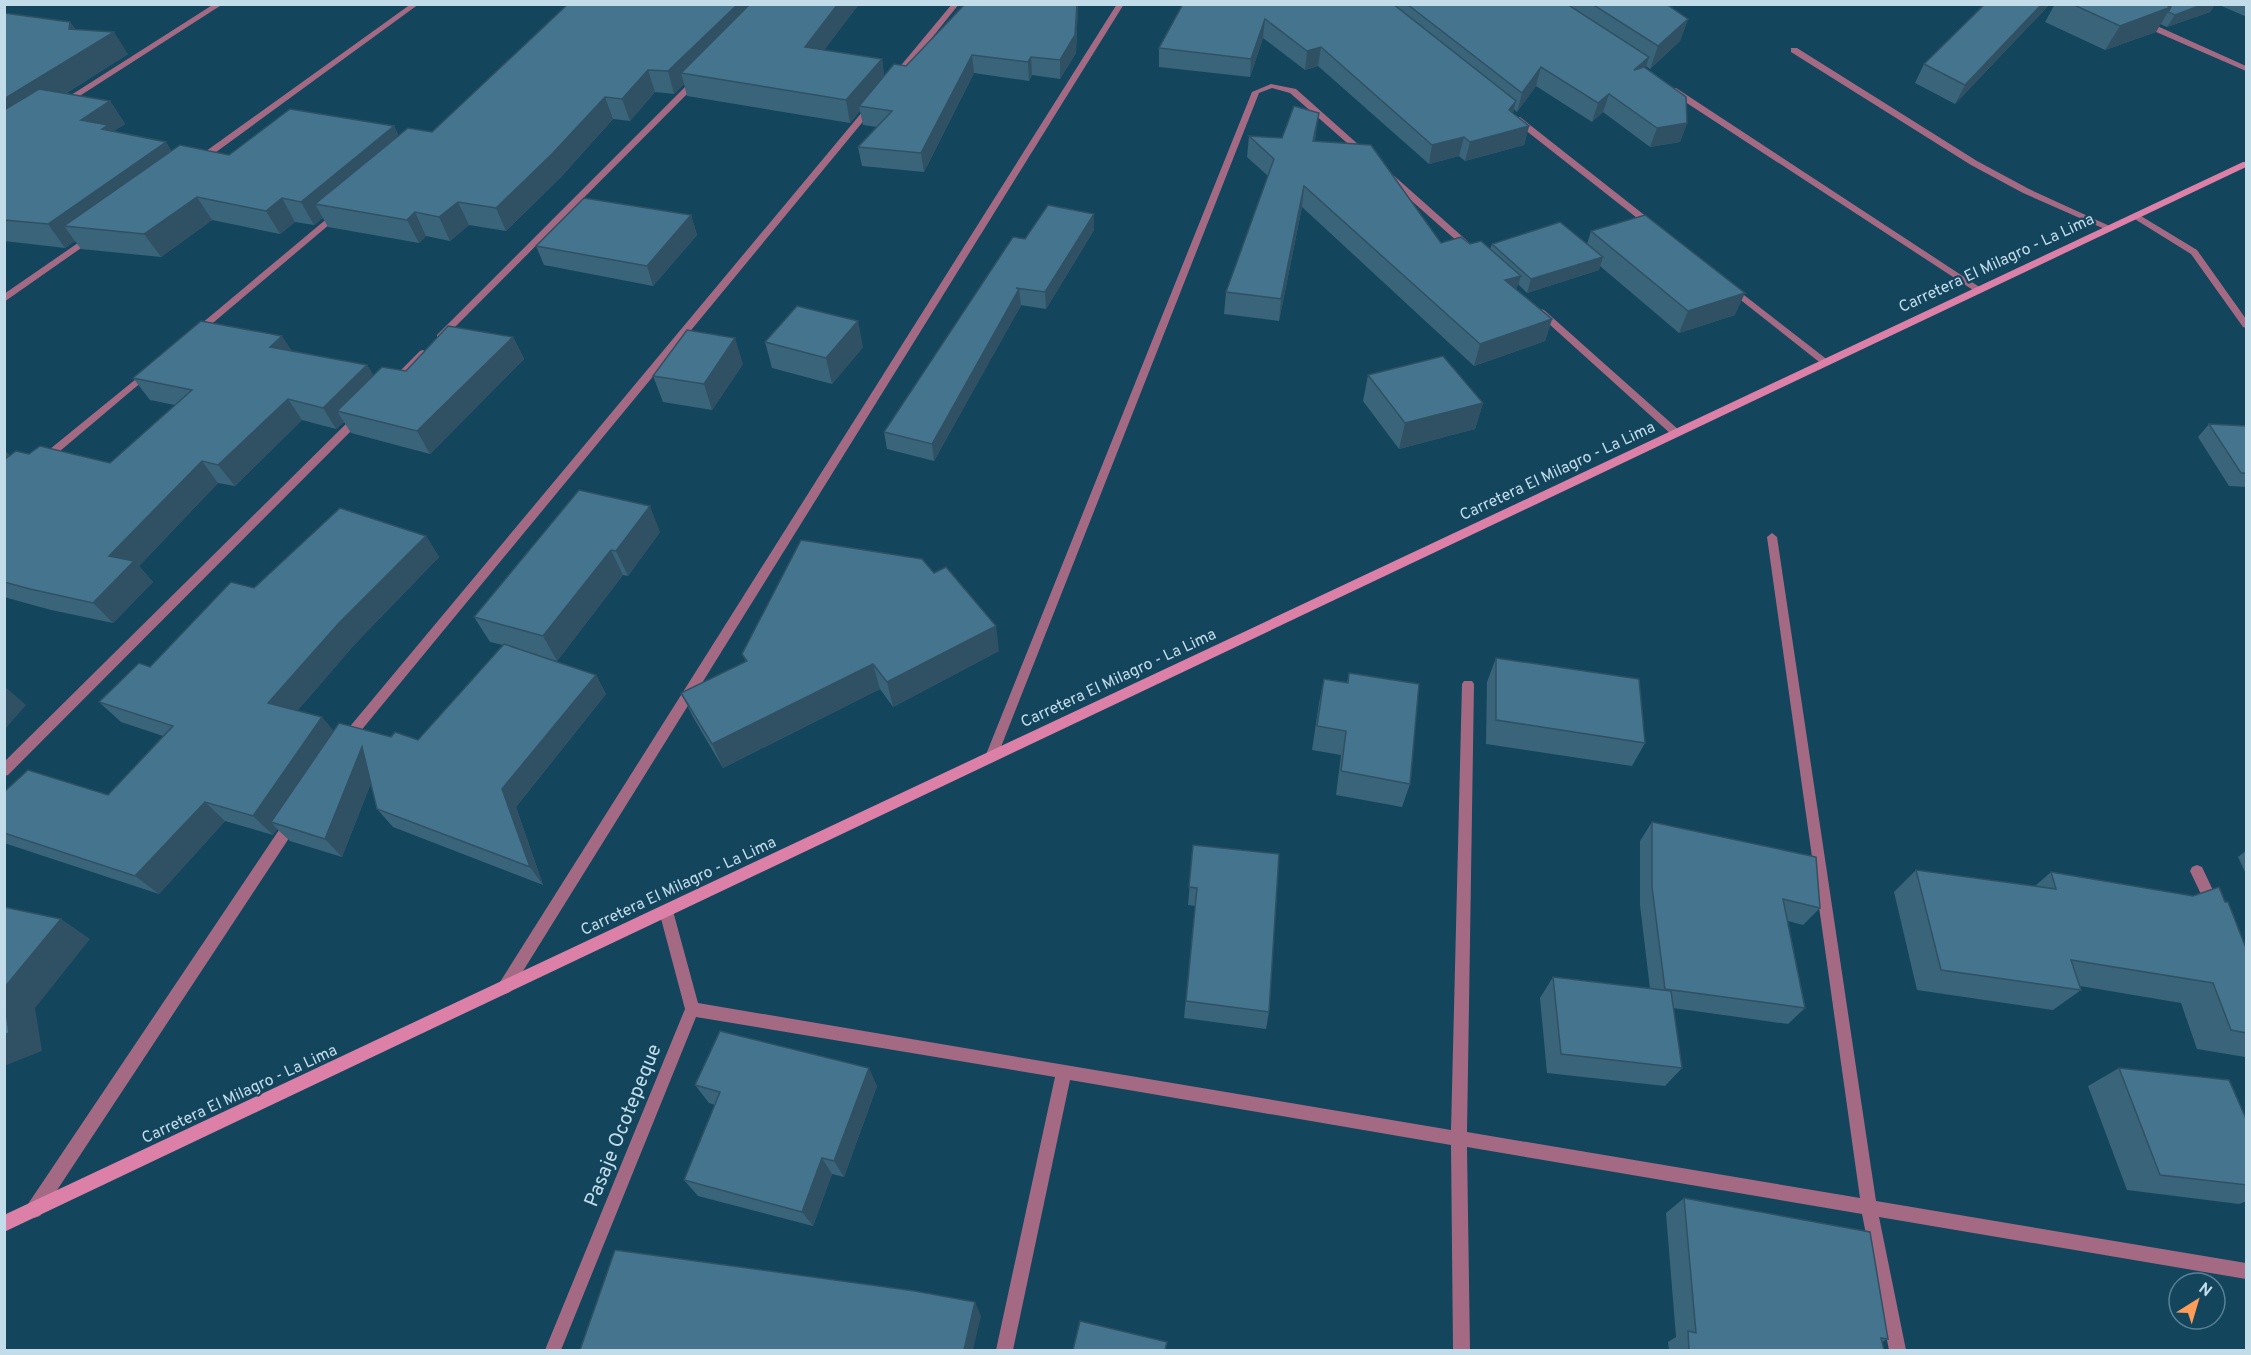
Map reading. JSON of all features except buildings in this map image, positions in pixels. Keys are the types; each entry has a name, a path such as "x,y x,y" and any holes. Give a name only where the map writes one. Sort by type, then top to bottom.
{"main road":[{"name":"Carretera El Milagro - La Lima","path":"4,1224 2247,164"}],"street":[{"path":"51,110 220,4"},
{"path":"186,169 416,4"},
{"path":"340,748 956,4"},
{"path":"505,987 1121,4"},
{"path":"2135,19 2247,69"},
{"path":"1794,50 1974,163 2025,191 2110,228"},
{"path":"385,392 705,72"},
{"path":"1660,82 1978,290"},
{"path":"991,757 1256,92 1271,86 1293,91 1374,162"},
{"path":"1511,114 1659,231"},
{"path":"1382,170 1480,258"},
{"path":"187,340 351,203"},
{"path":"2136,216 2194,252 2247,325"},
{"path":"4,298 100,230"},
{"path":"1724,282 1826,363"},
{"path":"1534,306 1676,433"},
{"path":"32,469 159,363"},
{"path":"4,771 368,409"},
{"path":"1772,537 1869,1207 1897,1350"},
{"path":"1461,1350 1459,1137 1468,684"},
{"path":"33,1210 301,807"},
{"path":"2197,871 2217,914"},
{"path":"666,911 692,1009 2247,1271"},
{"name":"Pasaje Ocotepeque","path":"553,1350 692,1009"},
{"path":"1004,1350 1064,1072"}]}
